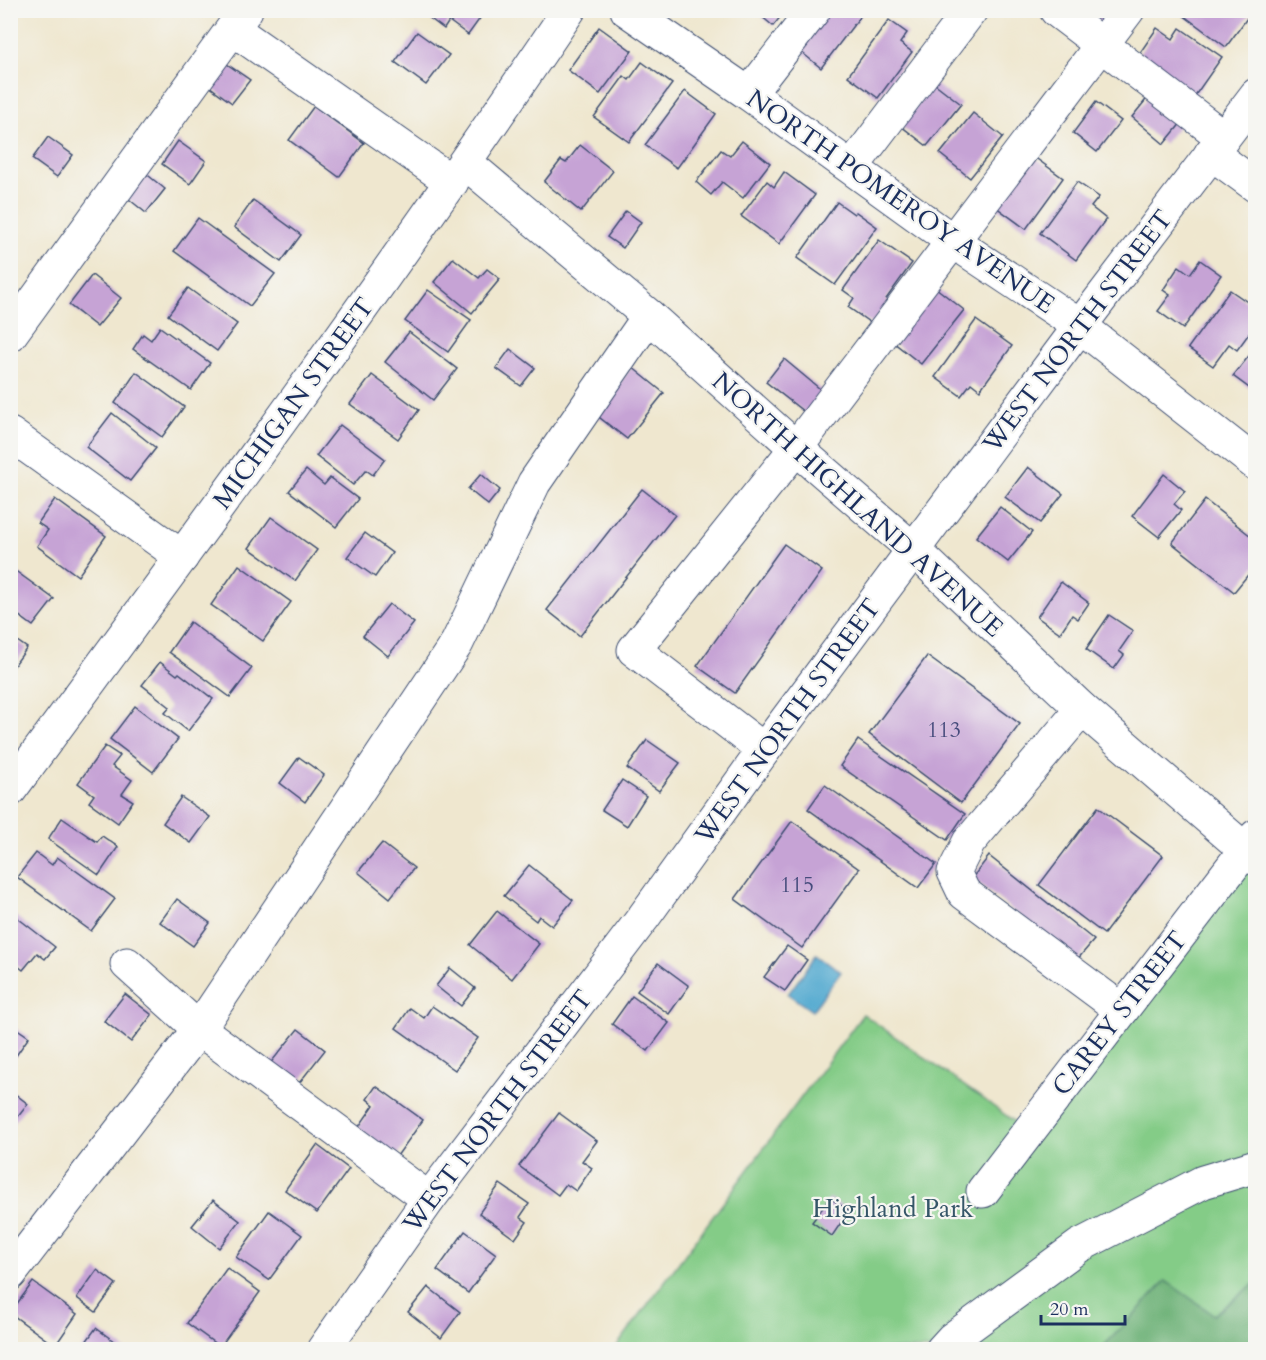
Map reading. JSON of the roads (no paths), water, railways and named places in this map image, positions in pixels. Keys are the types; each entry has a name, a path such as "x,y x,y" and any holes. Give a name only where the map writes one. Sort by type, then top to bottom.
{"street":[{"name":"MICHIGAN STREET","path":"10,790 459,173 569,10"},
{"name":"NORTH POMEROY AVENUE","path":"627,10 852,167 954,242 1080,326 1256,464"},
{"path":"749,94 814,10"},
{"path":"852,167 971,10"},
{"path":"1056,10 1101,45 1217,145 1256,186"},
{"path":"764,750 634,651 796,448 1128,10"},
{"name":"NORTH HIGHLAND AVENUE","path":"240,20 459,173 649,316 914,550 1082,710 1252,848"},
{"path":"10,335 240,20"},
{"name":"WEST NORTH STREET","path":"323,1350 429,1199 636,927 764,750 1080,326 1256,95"},
{"path":"10,1274 199,1029 457,643 534,483 649,316"},
{"path":"10,434 182,556"},
{"path":"1082,710 969,842 954,872 964,893 1122,1010"},
{"name":"CAREY STREET","path":"983,1191 1122,1010 1252,848"},
{"path":"127,964 199,1029 429,1199"},
{"path":"942,1350 952,1339 1078,1246 1203,1182 1256,1166"}],"water":[{"path":"817,954 841,972 812,1011 788,994"}],"park label":[{"name":"Highland Park","path":"893,1208"}]}
